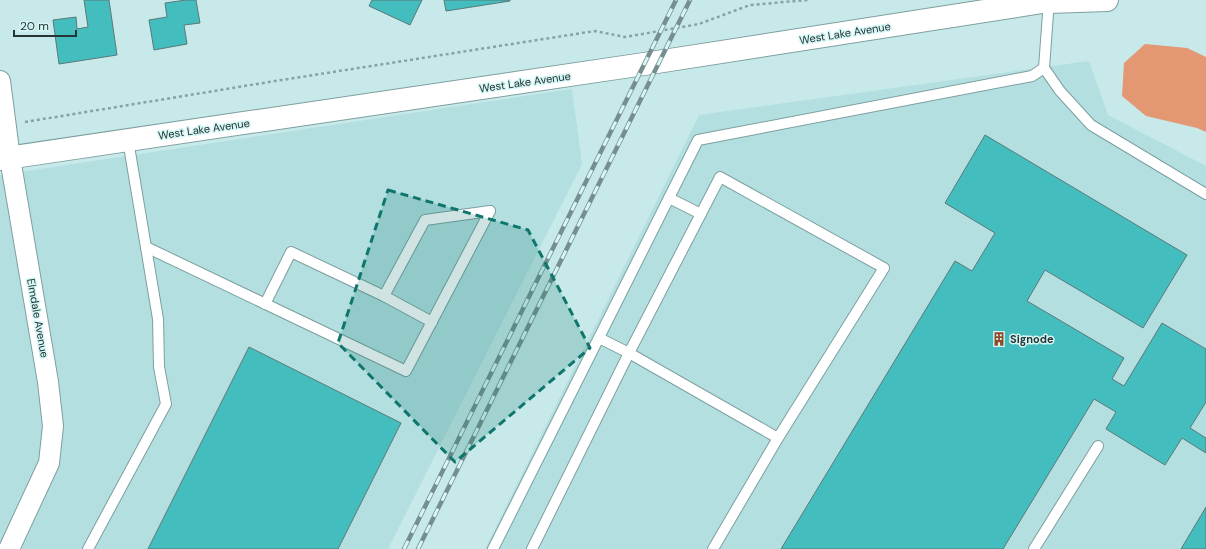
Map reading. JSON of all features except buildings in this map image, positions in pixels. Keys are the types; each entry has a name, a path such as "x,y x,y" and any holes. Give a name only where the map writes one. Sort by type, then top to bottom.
{"street":[{"name":"West Lake Avenue","path":"5,159 636,66 1051,1 1107,0"},
{"name":"Elmdale Avenue","path":"0,81 5,159 48,382 53,426 48,464 10,549"}],"lane":[{"path":"1051,1 1044,68 1060,91 1091,124 1206,194"},
{"path":"493,549 698,140 1032,76 1044,68"},
{"path":"88,549 166,404 159,367 158,319 128,140"},
{"path":"532,549 629,354 720,177 884,268 778,438 713,549"},
{"path":"669,198 701,214"},
{"path":"146,247 406,371 490,211 425,220 384,296"},
{"path":"265,304 291,252 384,296 432,322"},
{"path":"599,338 778,438"},
{"path":"1034,549 1098,446"}],"path":[{"path":"23,123 269,82 594,31 625,37 699,24 750,5 808,0"}],"highlighted area":[{"path":"388,190 528,230 590,348 455,462 338,343"}],"shaded area":[{"path":"1145,44 1187,48 1206,57 1206,132 1197,128 1146,116 1122,96 1124,63"},
{"path":"1089,61 1108,115 1206,166 1206,549 485,549 699,115"},
{"path":"572,89 582,164 388,549 0,549 0,175"}],"railway":[{"path":"404,549 676,0"},
{"path":"418,549 690,0"}],"place":[{"name":"Signode","path":"999,339"}]}
